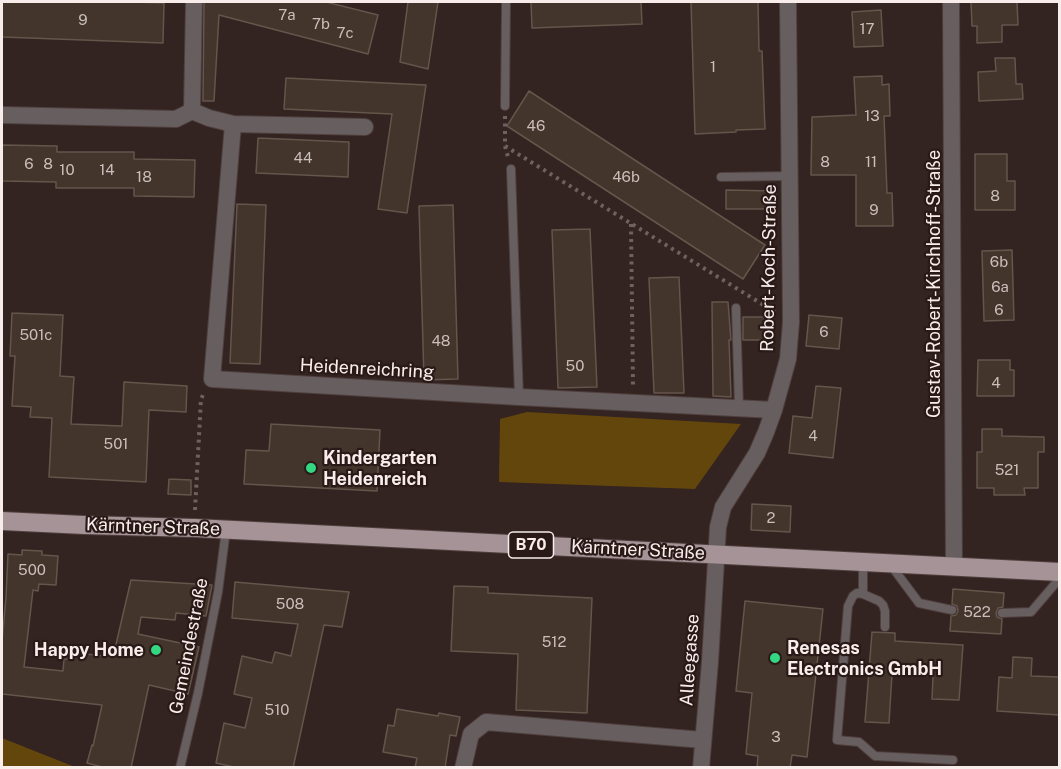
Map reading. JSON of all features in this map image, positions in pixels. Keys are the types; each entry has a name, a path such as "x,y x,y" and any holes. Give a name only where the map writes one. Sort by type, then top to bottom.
{"main road":[{"name":"Kärntner Straße","path":"2,521 226,529 1059,572"}],"street":[{"path":"192,111 194,2"},
{"name":"Robert-Koch-Straße","path":"716,555 718,527 723,507 757,453 774,410 788,359 791,322 788,2"},
{"name":"Gustav-Robert-Kirchhoff-Straße","path":"951,2 954,567"},
{"path":"2,115 176,119 192,111 233,124 365,127"},
{"path":"212,379 233,124"},
{"name":"Heidenreichring","path":"212,379 774,410"},
{"name":"Alleegasse","path":"700,768 710,662 716,555"},
{"path":"463,768 471,734 486,722 703,740"}],"lane":[{"path":"505,105 506,2"},
{"path":"511,169 519,397"},
{"path":"721,177 790,176"},
{"path":"736,308 739,408"},
{"name":"Gemeindestraße","path":"180,768 218,592 226,529"},
{"path":"863,562 863,594"},
{"path":"890,564 919,603 952,610"},
{"path":"1002,613 1031,612 1059,578"},
{"path":"885,627 885,611 879,601 863,594 857,593 853,596 848,606 837,740 859,742 875,756 953,760"}],"path":[{"path":"505,105 505,146 511,169"},
{"path":"505,146 791,322"},
{"path":"631,223 633,403"},
{"path":"195,528 201,399 212,379"}],"shaded area":[{"path":"527,412 741,424 695,489 499,482 500,419"},
{"path":"2,738 75,767 2,767"}],"building":[{"path":"2,2 164,3 163,43 2,37"},
{"path":"204,2 326,2 378,15 368,54 219,15 214,101 203,101"},
{"path":"408,2 438,2 428,69 400,62"},
{"path":"531,2 641,2 642,24 532,28"},
{"path":"691,2 758,2 765,129 695,134"},
{"path":"971,2 1017,2 1018,25 1002,25 1002,42 977,43 977,26 972,26"},
{"path":"881,10 883,46 854,47 852,12"},
{"path":"995,58 1015,58 1016,84 1022,84 1023,99 979,101 978,72 996,71"},
{"path":"882,76 882,85 889,84 890,116 884,116 887,193 892,193 893,226 856,226 856,175 811,175 812,117 856,115 854,77"},
{"path":"286,78 426,85 407,213 378,209 392,114 284,109"},
{"path":"529,91 765,245 743,279 507,126"},
{"path":"258,138 349,142 348,177 256,173"},
{"path":"2,145 57,146 57,152 134,152 134,159 195,160 194,197 134,196 134,188 56,188 56,182 2,181"},
{"path":"975,154 1007,154 1007,181 1015,181 1015,210 975,210"},
{"path":"726,190 776,191 776,209 726,209"},
{"path":"237,204 266,205 260,364 230,363"},
{"path":"453,205 458,379 424,380 419,206"},
{"path":"590,229 597,387 558,388 552,230"},
{"path":"1012,250 1014,320 984,321 982,251"},
{"path":"679,277 684,393 654,393 649,278"},
{"path":"712,302 728,302 731,397 713,396"},
{"path":"12,313 63,315 60,376 74,377 71,424 122,426 124,382 187,386 186,412 149,410 146,482 49,477 52,418 30,417 31,407 12,406 15,356 10,356"},
{"path":"809,315 842,318 839,349 806,346"},
{"path":"743,317 764,317 764,340 743,340"},
{"path":"978,360 1010,360 1010,370 1014,370 1014,396 977,396"},
{"path":"816,386 841,388 833,458 789,453 793,416 812,418"},
{"name":"Kindergarten Heidenreich","path":"271,424 380,430 377,491 244,484 246,450 269,451"},
{"path":"982,429 1002,429 1002,436 1044,437 1044,452 1038,452 1038,488 1024,488 1025,495 994,495 994,488 977,488 977,452 982,452"},
{"path":"169,479 191,480 191,495 168,494"},
{"path":"752,504 791,506 790,532 751,530"},
{"path":"22,550 42,551 42,555 58,556 56,585 39,584 38,591 33,590 24,667 63,671 64,659 67,659 68,652 113,657 131,580 212,585 206,616 176,613 175,620 141,617 138,634 199,647 188,694 149,685 131,768 106,768 87,763 102,705 2,694 2,641 8,554 22,555"},
{"path":"235,582 349,592 342,627 324,625 293,768 238,768 216,763 224,723 245,728 252,698 234,694 242,656 272,663 275,652 291,656 298,624 232,618"},
{"path":"454,586 488,587 488,593 592,598 587,713 516,710 518,654 451,651"},
{"path":"953,589 1004,593 1003,607 998,608 996,613 997,617 1002,619 1001,634 950,631 951,616 956,615 958,611 957,606 952,604"},
{"path":"745,601 823,609 807,757 792,755 790,768 757,768 758,756 746,754 752,693 736,691"},
{"path":"872,632 895,633 895,641 963,645 959,700 932,699 933,676 892,674 889,723 865,722"},
{"path":"1013,657 1032,658 1031,676 1059,677 1059,715 997,711 999,677 1012,678"},
{"path":"397,709 460,717 456,736 450,735 445,768 415,768 417,758 383,752 388,725 394,726"}],"place":[{"name":"Kindergarten Heidenreich","path":"311,468"},
{"name":"Happy Home","path":"156,650"},
{"name":"Renesas Electronics GmbH","path":"775,658"}]}
